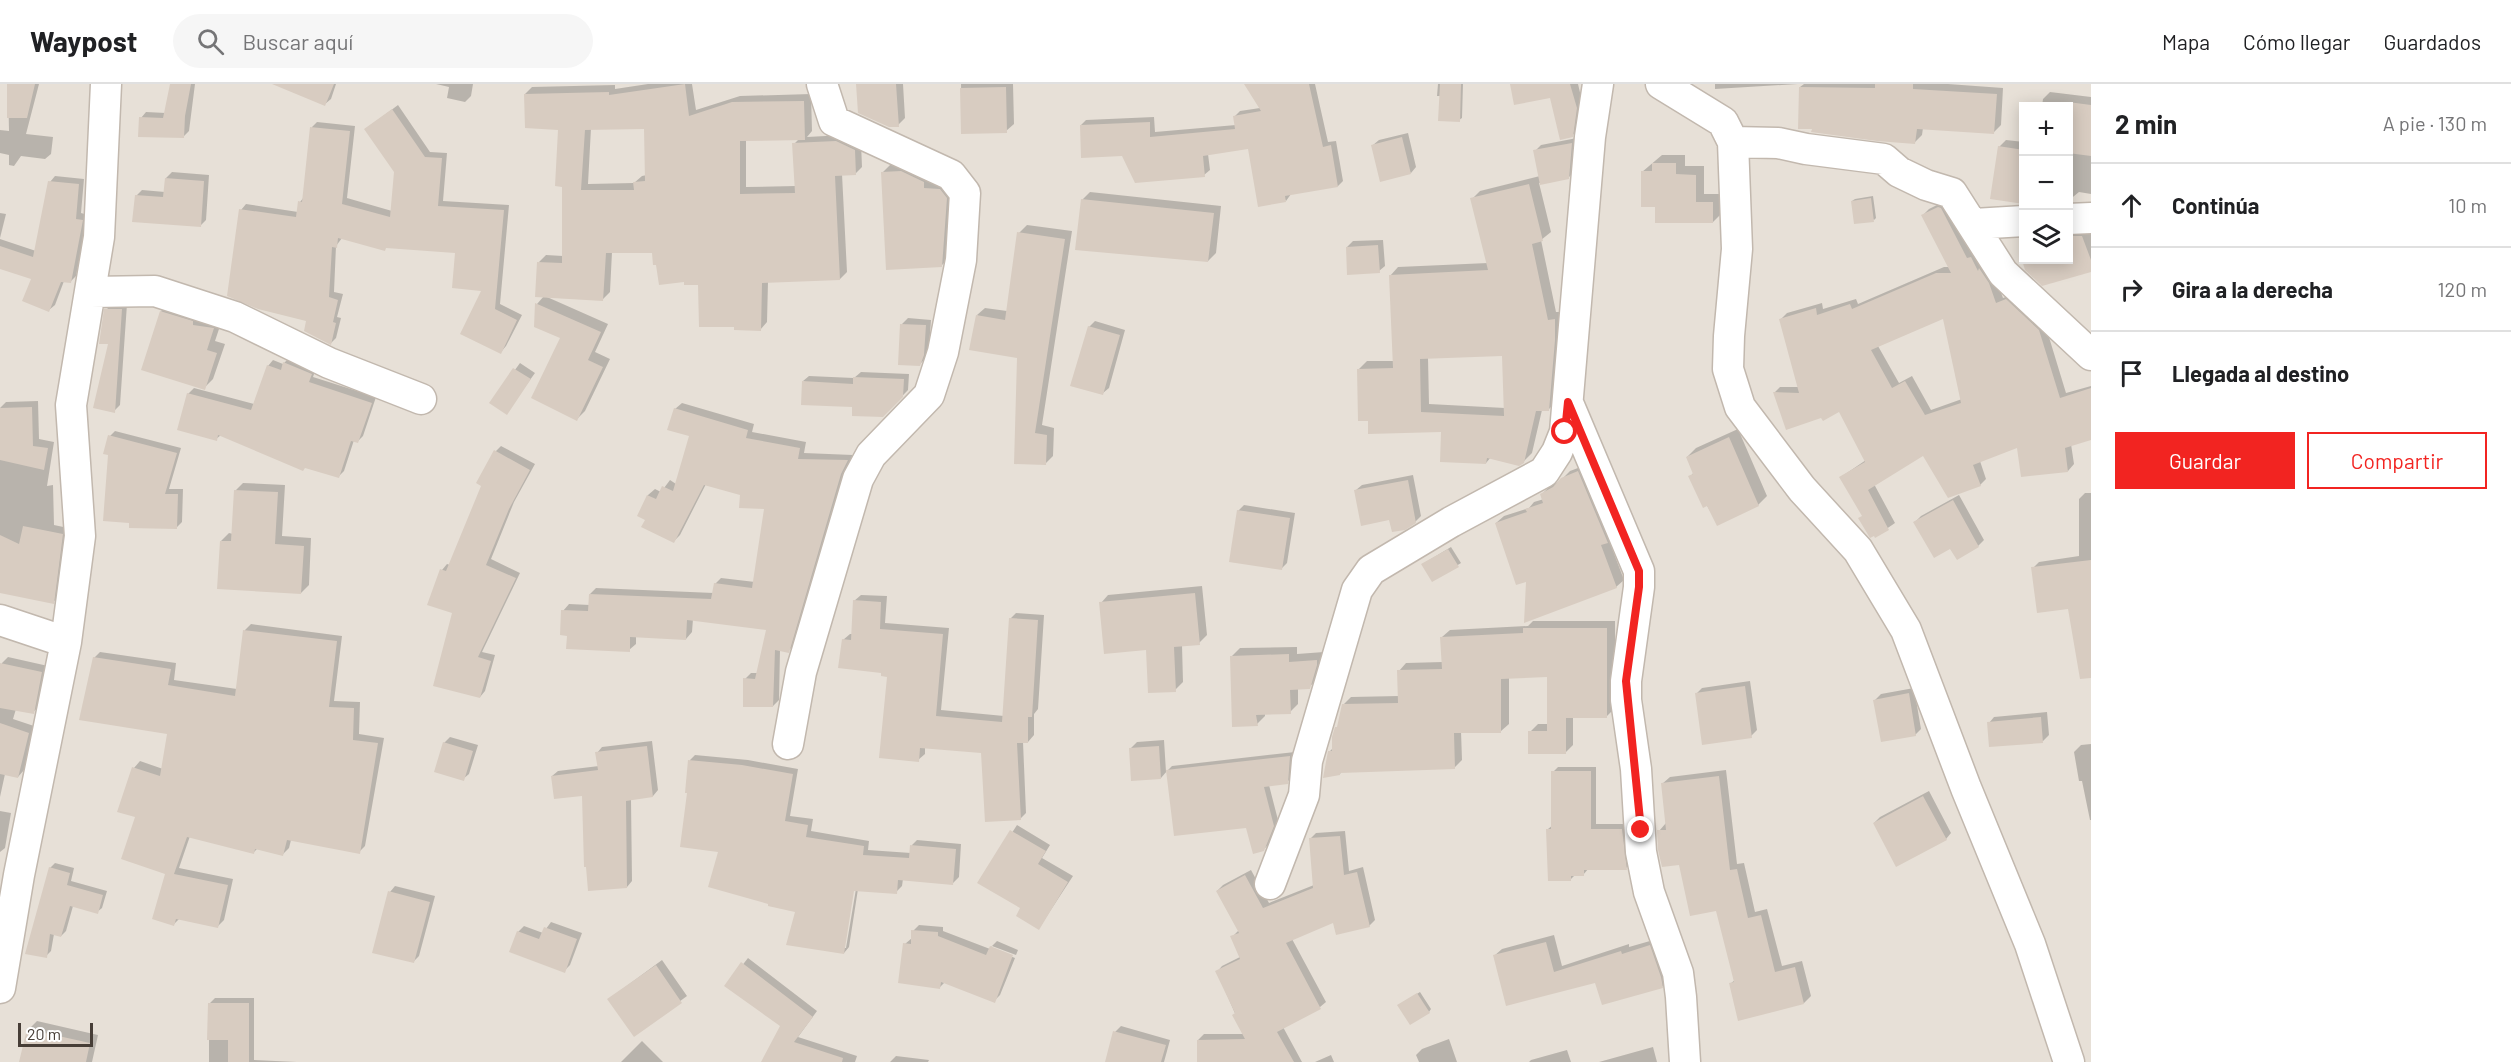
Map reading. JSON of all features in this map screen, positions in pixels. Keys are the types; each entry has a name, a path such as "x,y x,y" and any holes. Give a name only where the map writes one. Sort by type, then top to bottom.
{"street":[{"path":"0,988 19,875 66,642 80,536 70,405 99,237 106,84"},
{"path":"788,744 801,672 858,479 871,455 929,396 943,352 961,260 965,193 951,175 834,121 822,84"},
{"path":"1270,884 1304,795 1307,761 1357,590 1371,570 1451,522 1544,472 1557,452 1565,432 1590,137 1598,84"},
{"path":"1661,84 1723,122 1733,142 1737,249 1728,369 1740,407 1802,489 1858,550 1906,630 1966,788 2030,944 2069,1062"},
{"path":"1733,142 1778,143 1884,159 1899,172 1952,193 1974,224 2003,273 2091,355"},
{"path":"2073,219 2091,218"},
{"path":"1974,224 2019,221"},
{"path":"91,292 155,291 235,317 328,363 421,399"},
{"path":"1568,402 1639,571 1639,587 1626,681 1626,700 1636,769 1641,852 1650,892 1678,973 1682,997 1685,1062"},
{"path":"0,620 66,642"}],"shaded area":[{"path":"0,84 2091,84 2091,1062 0,1062"}],"building":[{"path":"7,84 35,84 27,118 7,118"},
{"path":"170,84 191,84 185,116 184,138 138,137 139,117 163,118"},
{"path":"272,84 334,84 325,106"},
{"path":"685,84 689,116 732,102 804,101 805,140 740,141 740,194 795,193 792,143 836,141 855,150 856,175 835,176 840,280 762,283 761,331 734,330 734,327 699,327 698,285 684,285 684,282 659,285 652,253 606,253 603,301 535,297 537,262 562,263 562,187 555,186 558,130 525,128 524,94 609,92 609,95","holes":["644,129 645,181 633,182 634,190 581,190 585,130"]},
{"path":"856,84 896,84 899,127 889,127 858,113"},
{"path":"1244,84 1309,84 1323,147 1331,145 1338,187 1285,196 1286,202 1258,207 1248,149 1203,156 1205,177 1135,183 1122,156 1081,158 1080,125 1150,122 1150,137 1235,129 1233,116 1261,111"},
{"path":"1440,84 1461,84 1460,122 1438,121"},
{"path":"1510,84 1570,84 1577,108 1573,137 1560,140 1550,98 1514,105"},
{"path":"1875,84 1913,84 1913,89 1997,94 1994,134 1917,129 1915,144 1877,141 1811,132 1812,129 1798,129 1799,87 1875,88"},
{"path":"1006,87 1007,133 961,134 960,88"},
{"path":"2073,103 2091,105 2091,156 2073,154"},
{"path":"392,109 425,157 442,158 438,206 504,210 495,309 517,320 501,354 460,334 481,291 452,288 455,253 386,248 385,251 338,238 337,248 332,247 329,297 338,300 331,345 304,331 306,321 258,309 227,296 239,209 296,217 298,201 302,202 310,127 350,131 342,204 390,217 394,172 364,129"},
{"path":"1402,137 1411,174 1380,182 1371,145"},
{"path":"1572,143 1569,179 1540,185 1533,150"},
{"path":"1998,146 2019,149 2019,203 1990,199"},
{"path":"1652,163 1676,163 1676,174 1696,175 1696,202 1713,202 1713,223 1655,223 1655,207 1641,207 1641,171 1652,171"},
{"path":"901,171 924,182 924,188 940,189 947,198 942,267 886,270 881,172"},
{"path":"165,178 204,181 201,227 132,222 135,195 163,197"},
{"path":"48,181 79,184 76,219 83,220 71,283 61,282 49,312 22,301 31,279 0,269 0,246 33,257"},
{"path":"1529,184 1543,241 1532,244 1548,320 1555,319 1549,411 1536,411 1524,463 1519,466 1487,458 1486,464 1440,462 1441,432 1368,434 1368,421 1358,421 1357,369 1393,368 1389,275 1488,270 1470,198","holes":["1502,356 1504,416 1421,412 1420,359"]},
{"path":"1871,198 1874,222 1854,224 1851,201"},
{"path":"1081,199 1214,213 1208,262 1075,250"},
{"path":"1938,207 1941,208 1967,258 1971,257 1978,271 1979,268 1989,283 1996,303 2006,299 2039,330 2060,398 2091,388 2091,440 2065,448 2068,472 2021,477 2017,448 1973,465 1981,486 1948,498 1923,456 1868,490 1889,530 1875,538 1874,536 1870,538 1858,518 1862,516 1839,477 1865,462 1839,412 1823,421 1821,418 1786,430 1773,392 1799,393 1779,319 1816,308 1817,315 1850,304 1852,309 1936,273 1951,273 1921,215","holes":["1943,319 1961,403 1925,415 1905,381 1892,388 1871,350"]},
{"path":"1017,232 1065,239 1035,433 1047,435 1046,465 1014,464 1017,358 969,350 976,315 1005,320"},
{"path":"2073,236 2082,236 2091,260 2091,272 2042,286 2025,270 2023,264 2073,264"},
{"path":"1378,245 1380,273 1347,275 1346,247"},
{"path":"535,303 601,332 588,360 603,367 577,421 531,398 560,338 534,327"},
{"path":"104,309 122,309 115,413 93,408 108,344 99,344"},
{"path":"160,311 193,321 193,325 214,328 207,350 217,353 205,390 141,370"},
{"path":"900,324 926,325 924,355 920,366 898,365"},
{"path":"1088,326 1120,335 1103,395 1070,386"},
{"path":"283,362 312,374 309,382 372,403 358,443 351,441 339,478 305,468 303,471 218,435 217,441 177,430 187,393 251,410 267,365 281,370"},
{"path":"513,368 531,379 507,415 489,403"},
{"path":"853,377 904,379 903,397 883,417 852,416 852,407 801,405 802,381 853,384"},
{"path":"32,407 33,446 48,448 44,470 0,460 0,408"},
{"path":"674,408 748,430 746,438 800,448 798,459 848,460 841,474 789,653 775,650 773,707 743,707 743,678 755,679 766,630 687,620 686,640 630,637 630,652 566,649 567,636 560,635 561,610 588,611 589,594 711,599 714,583 752,588 764,509 739,508 740,495 704,485 674,543 641,527 645,520 637,516 647,495 656,499 662,486 673,491 689,436 667,430"},
{"path":"108,435 177,453 165,494 178,494 177,529 129,528 129,523 103,521 108,455 103,454"},
{"path":"1729,437 1759,506 1717,526 1707,506 1703,508 1688,476 1693,474 1686,457"},
{"path":"494,450 530,470 509,509 486,565 516,578 478,657 491,661 480,698 433,686 452,613 427,605 440,569 446,571 481,486 476,483"},
{"path":"1578,471 1608,543 1601,545 1617,588 1524,623 1526,582 1516,585 1495,523 1527,512 1525,509 1543,503 1540,494 1553,487 1561,478"},
{"path":"1408,480 1416,523 1405,530 1392,532 1389,520 1361,526 1354,490"},
{"path":"234,490 278,492 275,544 304,546 301,594 217,589 220,541 231,541"},
{"path":"1953,500 1979,547 1957,560 1950,549 1934,558 1913,522"},
{"path":"1237,510 1290,518 1282,570 1229,562"},
{"path":"23,526 63,534 54,604 0,593 0,535 19,544"},
{"path":"1448,549 1459,567 1432,582 1421,564"},
{"path":"2091,560 2091,678 2080,679 2068,609 2037,613 2031,567"},
{"path":"1195,593 1200,645 1174,647 1176,692 1148,693 1146,650 1104,654 1099,602"},
{"path":"853,600 881,602 880,629 943,634 936,716 1002,722 1009,618 1038,620 1032,717 1028,717 1028,743 1017,743 1021,820 985,822 981,753 920,748 919,762 879,758 887,677 881,676 881,673 838,668 842,639 851,640"},
{"path":"1523,628 1607,628 1607,718 1566,718 1566,754 1528,754 1528,731 1547,731 1547,677 1501,679 1501,733 1454,733 1455,769 1340,773 1340,775 1323,778 1328,751 1332,751 1332,737 1337,727 1342,704 1398,703 1397,670 1442,669 1440,637 1523,633"},
{"path":"243,630 337,641 329,707 354,708 353,740 378,743 360,854 287,840 283,856 255,849 254,854 187,837 174,874 228,885 218,928 176,919 174,926 152,919 165,874 121,859 135,817 117,812 132,767 160,776 167,734 79,720 93,657 171,669 168,685 235,696"},
{"path":"1289,654 1289,662 1317,660 1310,689 1290,690 1291,714 1256,715 1258,726 1232,727 1230,656"},
{"path":"0,663 42,672 34,714 0,708"},
{"path":"1745,686 1752,738 1702,745 1695,693"},
{"path":"1909,693 1916,736 1881,742 1873,700"},
{"path":"2041,717 2043,743 1989,747 1987,722"},
{"path":"0,723 29,733 18,778 0,774"},
{"path":"443,742 473,751 464,781 434,772"},
{"path":"647,746 653,797 626,801 627,888 588,891 586,867 584,867 582,796 554,799 551,776 598,770 595,752"},
{"path":"1159,746 1161,779 1131,781 1129,748"},
{"path":"1290,756 1288,784 1264,787 1274,826 1264,851 1253,854 1246,828 1174,836 1166,770"},
{"path":"688,760 742,765 793,774 785,821 808,825 806,837 864,846 863,855 909,858 910,845 956,849 953,885 898,880 897,894 854,891 844,954 786,945 795,912 708,887 718,852 680,847 687,793 685,793"},
{"path":"1551,771 1591,771 1591,829 1622,829 1627,870 1584,870 1584,876 1571,876 1571,881 1548,881 1546,829 1551,829"},
{"path":"1719,776 1730,870 1737,869 1748,918 1761,915 1775,972 1795,967 1804,1004 1738,1021 1729,983 1734,982 1716,911 1690,916 1679,865 1662,867 1658,850 1657,830 1666,830 1661,783"},
{"path":"1923,796 1947,840 1896,867 1873,823"},
{"path":"1010,830 1046,851 1038,864 1068,882 1039,930 1016,916 1020,908 977,883"},
{"path":"1340,836 1344,875 1357,872 1370,927 1336,935 1333,923 1286,943 1321,1009 1277,1032 1294,1062 1197,1062 1197,1040 1245,1039 1232,1015 1235,1013 1215,971 1240,959 1230,936 1239,933 1216,891 1245,875 1263,908 1313,888 1309,838"},
{"path":"49,867 70,873 67,885 103,895 98,914 70,906 61,937 50,934 47,958 25,954"},
{"path":"388,891 430,902 414,963 372,953"},
{"path":"544,927 577,939 565,973 509,952 517,931 539,939"},
{"path":"911,930 938,932 938,936 986,955 990,946 1013,955 995,1003 941,982 940,989 898,983 903,943 911,944"},
{"path":"1546,942 1554,972 1621,951 1622,954 1650,945 1663,988 1602,1005 1595,983 1506,1006 1493,955"},
{"path":"741,962 813,1017 794,1042 843,1058 842,1062 761,1062 780,1026 724,986"},
{"path":"656,965 682,1003 634,1037 607,999"},
{"path":"1417,993 1430,1013 1410,1025 1397,1005"},
{"path":"208,1003 249,1003 249,1062 228,1062 228,1040 207,1040"},
{"path":"27,1029 90,1043 86,1062 19,1062"},
{"path":"1113,1031 1166,1045 1161,1062 1105,1062"}],"route":[{"path":"1565,432 1568,402 1639,571 1639,587 1626,681 1626,700 1636,769 1641,830"}]}
